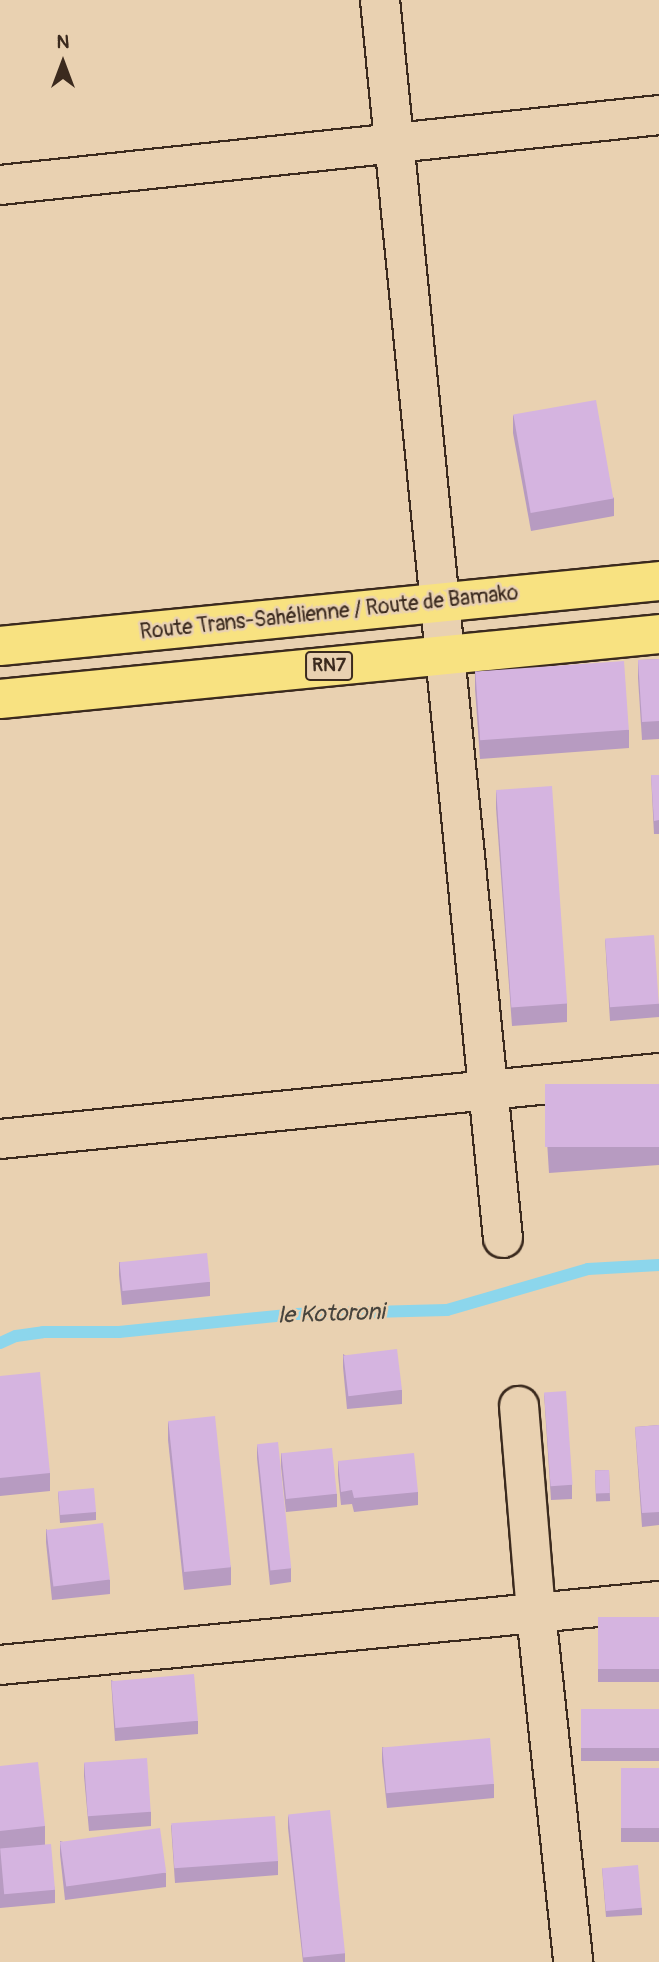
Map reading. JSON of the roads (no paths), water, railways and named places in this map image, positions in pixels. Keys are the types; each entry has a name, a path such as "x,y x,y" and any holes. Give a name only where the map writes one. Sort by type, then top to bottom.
{"highway":[{"name":"Route Trans-Sahélienne / Route de Bamako","path":"0,646 659,581"},
{"name":"RN7","path":"0,699 659,634"}],"street":[{"path":"380,0 442,602 503,1238"},
{"path":"0,185 659,114"},
{"path":"0,1139 659,1073"},
{"path":"519,1406 536,1613 573,1962"},
{"path":"0,1665 659,1601"}],"waterway":[{"name":"le Kotoroni","path":"0,1343 16,1336 43,1332 119,1332 295,1314 447,1310 588,1269 659,1265"}]}
